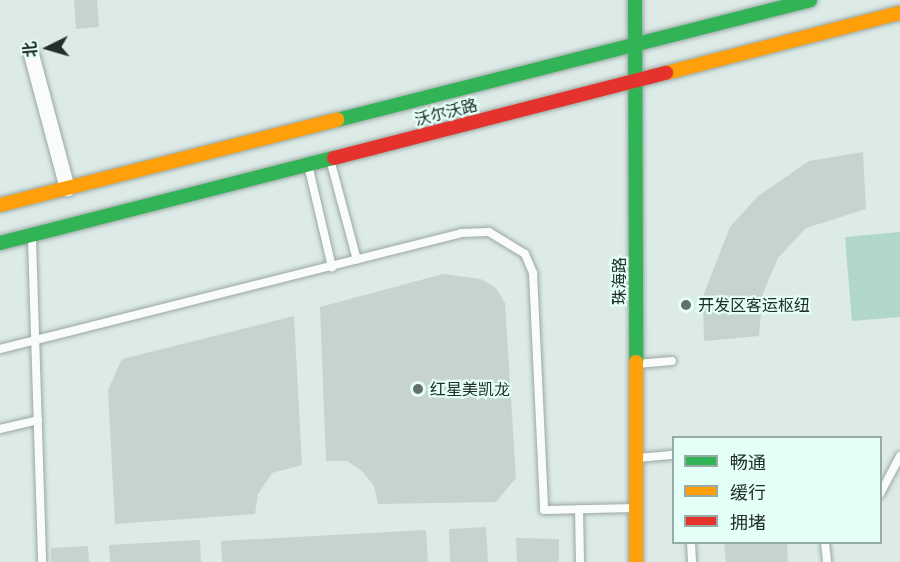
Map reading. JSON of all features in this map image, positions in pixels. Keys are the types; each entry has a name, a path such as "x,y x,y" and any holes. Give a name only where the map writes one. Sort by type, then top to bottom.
{"main road":[{"name":"珠海路","path":"635,0 636,562"},
{"name":"沃尔沃路","path":"0,205 810,0"},
{"name":"沃尔沃路","path":"0,243 900,13"}],"street":[{"path":"31,54 67,188"}],"lane":[{"path":"329,159 357,260"},
{"path":"308,164 332,267"},
{"path":"0,349 35,344 461,232 489,232 525,254 534,273 544,510 636,508"},
{"path":"32,235 42,562"},
{"path":"636,364 672,361"},
{"path":"0,429 38,420"},
{"path":"636,458 672,455"},
{"path":"882,490 900,456"},
{"path":"579,509 580,562"},
{"path":"691,544 692,562"},
{"path":"825,544 827,562"}],"green space":[{"path":"900,232 900,317 852,321 845,237"}],"building":[{"path":"74,0 97,0 99,27 76,29"},
{"path":"863,152 866,209 806,228 778,258 763,293 759,336 704,341 703,296 730,227 758,196 809,161"},
{"name":"红星美凯龙","path":"443,274 481,279 496,288 505,303 516,478 496,502 378,504 374,486 362,471 347,461 326,461 320,307"},
{"path":"294,316 302,465 272,473 258,494 255,514 115,524 108,390 122,359"},
{"path":"486,527 488,562 450,562 449,529"},
{"path":"426,530 428,562 222,562 221,541"},
{"path":"516,538 559,539 559,562 517,562"},
{"path":"200,540 201,562 110,562 109,545"},
{"path":"724,544 787,544 788,562 726,562"},
{"path":"88,546 89,562 51,562 51,548"}],"traffic: fast":[{"path":"635,0 636,362"},
{"path":"337,120 810,0"},
{"path":"0,243 334,158"}],"traffic: slow":[{"path":"666,73 900,13"},
{"path":"0,205 337,120"},
{"path":"636,362 636,562"}],"traffic: jam":[{"path":"334,158 666,73"}],"place":[{"name":"开发区客运枢纽","path":"686,305"},
{"name":"红星美凯龙","path":"418,389"}]}
